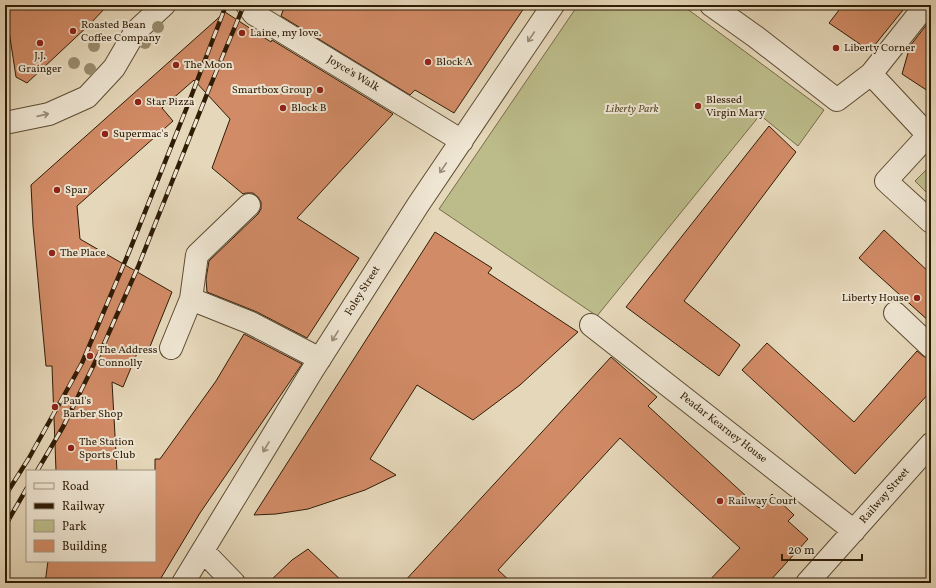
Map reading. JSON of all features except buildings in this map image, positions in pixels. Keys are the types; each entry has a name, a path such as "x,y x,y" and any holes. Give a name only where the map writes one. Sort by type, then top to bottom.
{"street":[{"path":"5,123 49,114 87,97 114,68 135,32 164,5"},
{"name":"Joyce's Walk","path":"247,5 254,14 462,141"},
{"name":"Foley Street","path":"183,583 320,359 418,204 553,5"},
{"path":"710,5 756,37 837,100 871,74 926,5"},
{"path":"871,74 930,133 886,181 931,222"},
{"path":"171,348 192,299 197,255 249,205"},
{"path":"192,299 251,323 320,359"},
{"path":"895,314 931,347"},
{"name":"Peadar Kearney House","path":"591,325 854,531"},
{"name":"Railway Street","path":"807,583 929,451"},
{"path":"203,551 234,583"}],"green space":[{"name":"Liberty Park","path":"578,5 682,5 824,110 798,146 760,115 597,316 439,209"},
{"path":"931,165 931,197 915,181"}],"railway":[{"path":"5,496 29,458 82,363 129,252 226,5"},
{"path":"38,470 63,427 104,344 138,267 244,5"},
{"path":"5,526 26,490"}],"place":[{"name":"Roasted Bean Coffee Company","path":"73,31"},
{"name":"Laine, my love.","path":"242,33"},
{"name":"J.J. Grainger","path":"40,43"},
{"name":"Liberty Corner","path":"836,48"},
{"name":"Block A","path":"428,62"},
{"name":"The Moon","path":"176,65"},
{"name":"Smartbox Group","path":"320,90"},
{"name":"Star Pizza","path":"138,102"},
{"name":"Blessed Virgin Mary","path":"698,106"},
{"name":"Block B","path":"283,108"},
{"name":"Supermac's","path":"105,134"},
{"name":"Spar","path":"57,190"},
{"name":"The Place","path":"52,253"},
{"name":"Liberty House","path":"917,298"},
{"name":"The Address Connolly","path":"90,356"},
{"name":"Paul's Barber Shop","path":"55,407"},
{"name":"The Station Sports Club","path":"71,448"},
{"name":"Railway Court","path":"720,501"}]}
